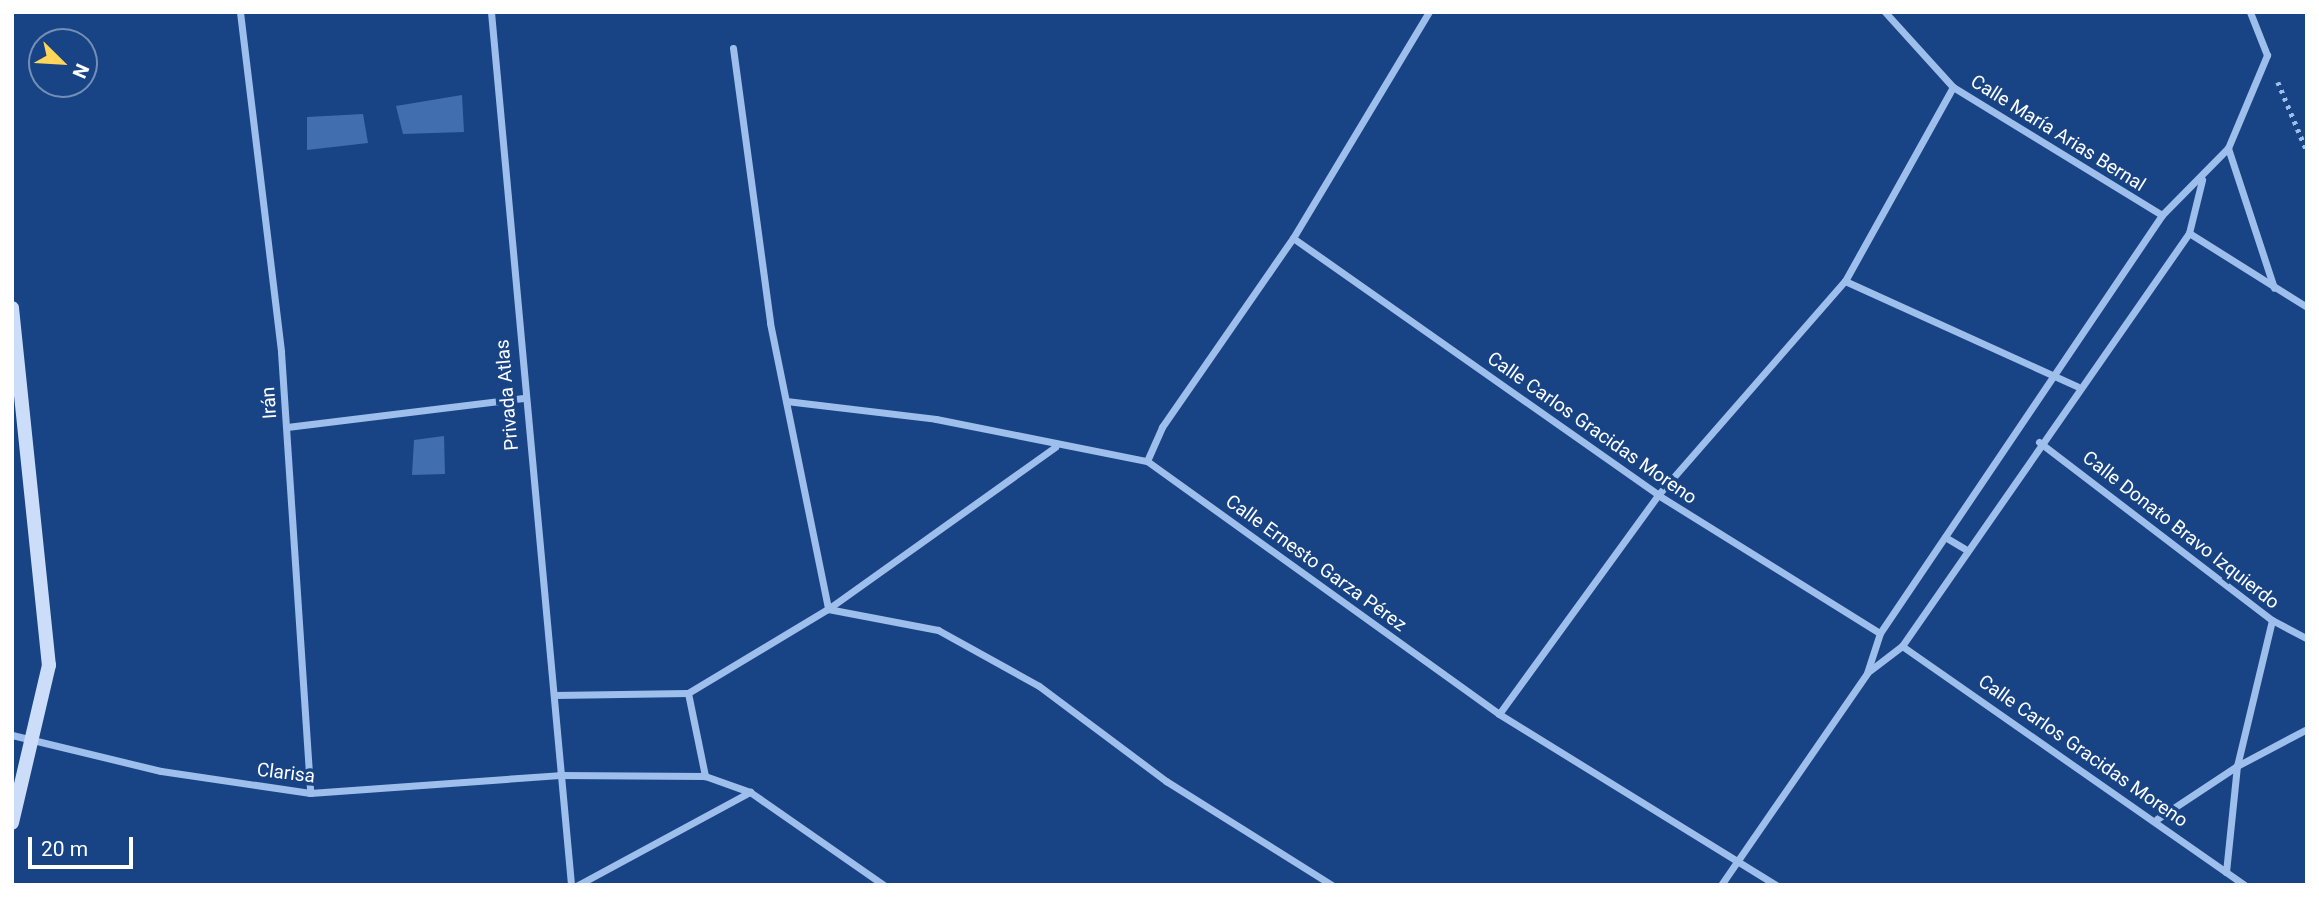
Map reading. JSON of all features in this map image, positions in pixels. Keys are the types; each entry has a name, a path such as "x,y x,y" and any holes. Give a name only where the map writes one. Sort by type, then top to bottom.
{"street":[{"name":"Irán","path":"240,12 287,427 310,793"},
{"name":"Privada Atlas","path":"491,12 523,398 571,885"},
{"path":"1147,461 1162,428 1293,238 1429,12"},
{"name":"Calle María Arias Bernal","path":"1885,12 1953,87 2162,215"},
{"path":"1721,885 1867,673 1880,633 2162,215 2202,180 2228,148 2267,55 2250,12"},
{"path":"733,48 786,401 828,609"},
{"path":"1499,714 1658,495 1845,281 1953,87"},
{"path":"2228,148 2274,288"},
{"path":"1867,673 1902,646 2077,386 2189,233 2202,180"},
{"path":"2189,233 2307,307"},
{"name":"Calle Carlos Gracidas Moreno","path":"1293,238 1658,495 1880,633"},
{"path":"1845,281 2077,386"},
{"path":"12,308 49,665 36,741 12,823"},
{"path":"287,427 523,398"},
{"name":"Calle Ernesto Garza Pérez","path":"786,401 936,419 1055,447 1147,461 1499,714 1776,885"},
{"name":"Calle Donato Bravo Izquierdo","path":"2039,442 2272,620 2307,639"},
{"path":"554,695 688,693 828,609 1055,447"},
{"path":"1945,537 1965,549"},
{"path":"828,609 938,630 1039,686 1166,781 1332,885"},
{"path":"2226,872 2237,766 2272,620"},
{"name":"Calle Carlos Gracidas Moreno","path":"1902,646 2157,819 2244,885"},
{"path":"688,693 705,776"},
{"path":"2157,819 2237,766 2307,729"},
{"name":"Clarisa","path":"12,735 161,771 310,793 559,775 705,776 750,792 884,885"},
{"path":"578,885 750,792"}],"path":[{"path":"2267,55 2307,151"}],"building":[{"path":"462,95 464,132 403,134 396,106"},
{"path":"363,114 368,143 307,150 307,117"},
{"path":"444,436 445,474 412,475 414,440"}]}
